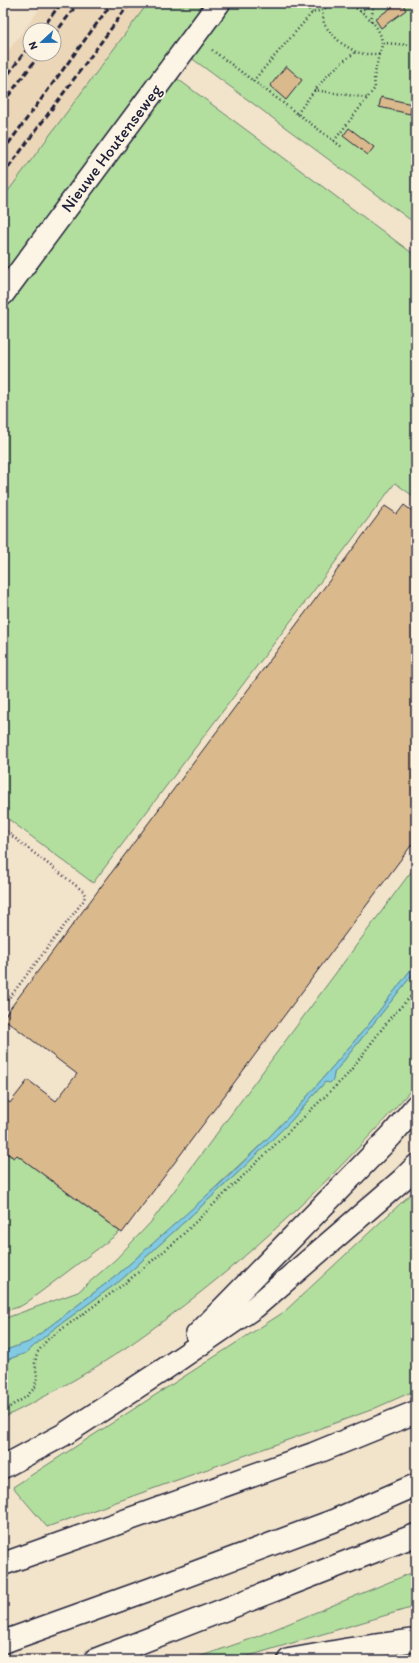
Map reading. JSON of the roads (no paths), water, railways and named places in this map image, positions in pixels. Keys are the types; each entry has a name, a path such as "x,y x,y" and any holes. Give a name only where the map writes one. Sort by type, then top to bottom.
{"main road":[{"name":"Nieuwe Houtenseweg","path":"3,294 219,3"},
{"path":"163,1370 386,1142 416,1106"},
{"path":"3,1467 63,1435 163,1370 254,1308 402,1180 416,1166"},
{"path":"3,1564 313,1454 416,1412"},
{"path":"3,1642 326,1524 416,1485"},
{"path":"95,1660 416,1535"},
{"path":"289,1660 416,1640"}],"water":[{"path":"416,963 416,970 334,1073 333,1080 330,1083 325,1082 290,1122 243,1168 121,1280 51,1331 26,1353 3,1361 3,1351 29,1342 116,1276 230,1175 300,1105 369,1024"}],"railway":[{"path":"47,22 61,3"},
{"path":"62,24 78,3"},
{"path":"3,151 112,3"},
{"path":"3,175 130,3"},
{"path":"3,81 22,56"},
{"path":"3,103 34,62"}]}
